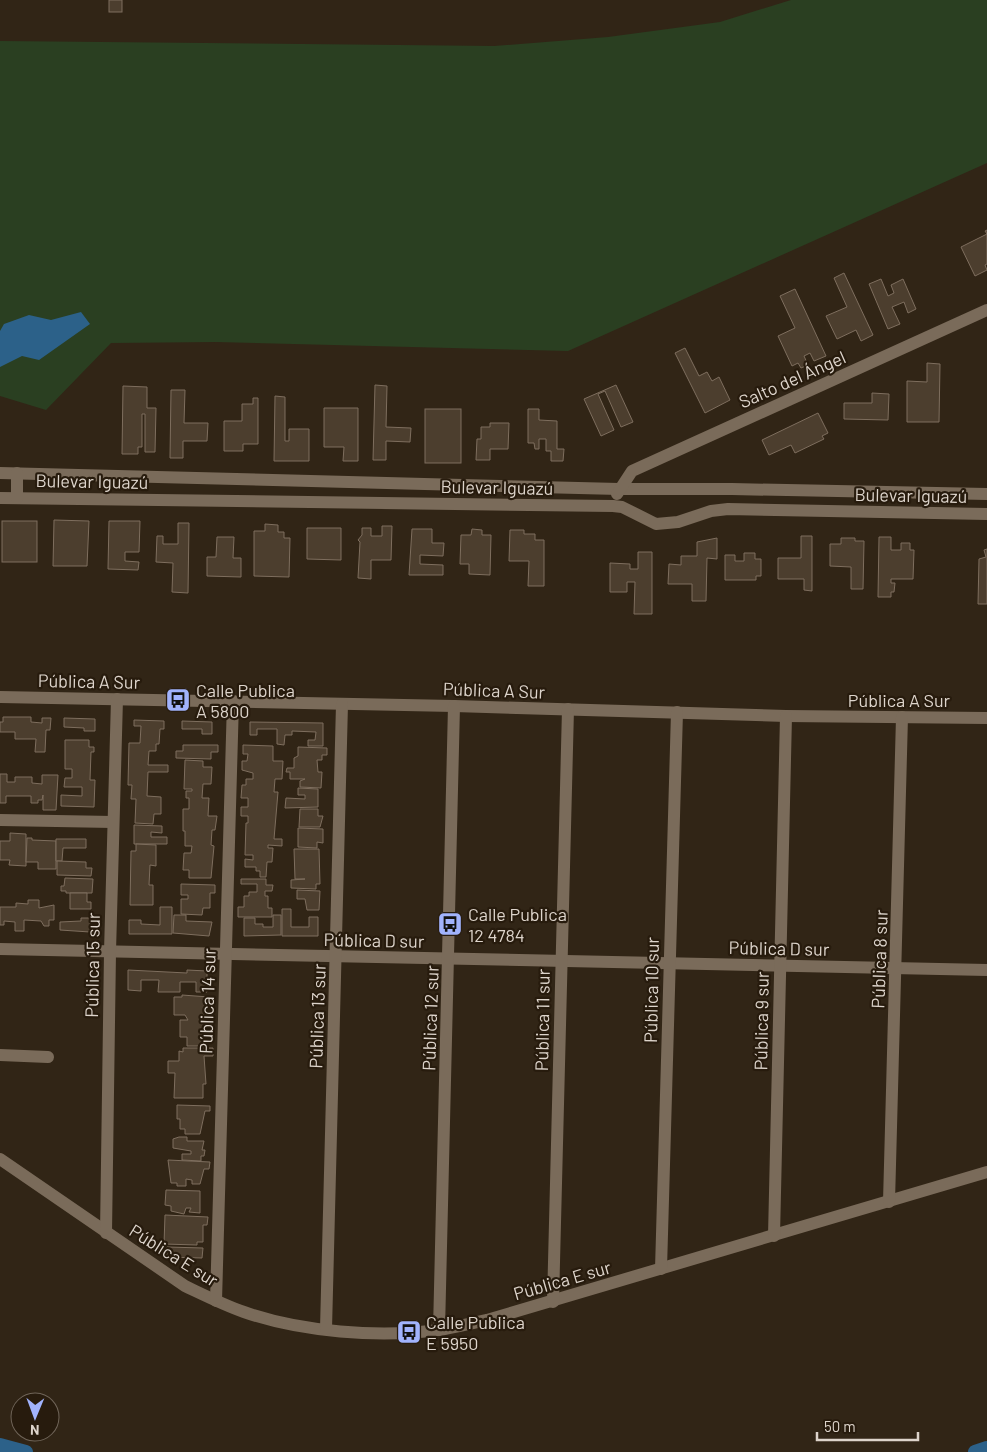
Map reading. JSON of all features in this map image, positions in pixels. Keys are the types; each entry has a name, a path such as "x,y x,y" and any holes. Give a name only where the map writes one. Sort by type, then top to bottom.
{"street":[{"name":"Salto del Ángel","path":"613,506 619,489 632,471 987,310"},
{"name":"Bulevar Iguazú","path":"0,473 619,489 987,494"},
{"path":"17,473 17,498"},
{"path":"303,481 303,502"},
{"path":"709,489 713,503 711,511"},
{"name":"Bulevar Iguazú","path":"0,498 613,506 622,507 656,524 678,522 711,511 738,509 987,514"},
{"name":"Pública A Sur","path":"0,697 454,706 786,716 987,718"},
{"name":"Pública 15 sur","path":"106,1233 110,952 117,699"},
{"name":"Pública 14 sur","path":"216,1301 233,701"},
{"name":"Pública 13 sur","path":"326,1329 342,704"},
{"name":"Pública 12 sur","path":"439,1330 454,706"},
{"name":"Pública 11 sur","path":"553,1302 568,710"},
{"name":"Pública 10 sur","path":"662,1269 677,712"},
{"name":"Pública 9 sur","path":"774,1236 786,716"},
{"name":"Pública 8 sur","path":"889,1202 902,717"},
{"path":"0,820 113,822"},
{"name":"Pública D sur","path":"0,949 987,970"},
{"path":"0,1055 48,1057"},
{"name":"Pública E sur","path":"0,1159 185,1286 216,1301 245,1313 286,1323 326,1329 384,1333 439,1330 487,1320 987,1172"}],"green space":[{"path":"791,0 987,0 987,163 568,351 216,342 111,343 46,410 0,396 0,41 494,46 608,37 720,22"}],"water":[{"path":"81,312 90,324 39,360 22,356 0,367 0,331 4,324 29,315 51,320"}],"building":[{"path":"109,0 122,0 122,12 109,12"},
{"path":"987,234 987,264 985,265 987,270 975,276 961,247"},
{"path":"844,273 873,335 861,341 856,330 837,339 826,316 847,307 834,278"},
{"path":"881,279 888,296 894,293 891,285 903,279 916,309 908,313 904,302 892,307 900,324 888,329 869,284"},
{"path":"795,289 826,356 814,361 810,353 804,356 808,365 801,368 798,363 792,366 778,336 795,328 780,296"},
{"path":"685,348 699,376 707,372 712,381 719,377 730,400 705,413 675,353"},
{"path":"927,363 940,364 939,422 907,422 907,381 927,382"},
{"path":"375,385 387,386 386,427 411,428 410,442 386,441 386,460 373,460"},
{"path":"616,385 633,422 621,427 605,391 598,394 614,430 601,436 584,399"},
{"path":"123,386 147,387 147,408 156,408 155,452 145,452 145,414 142,414 142,447 138,447 138,454 122,454"},
{"path":"171,390 185,390 184,423 208,423 207,441 183,441 183,458 170,458"},
{"path":"872,393 889,394 888,420 844,419 844,403 872,403"},
{"path":"275,396 285,397 285,441 289,441 289,429 309,429 309,461 274,461"},
{"path":"253,398 258,398 258,444 243,444 243,451 224,451 224,421 242,421 242,404 253,404"},
{"path":"324,408 358,408 358,461 343,461 344,447 324,447"},
{"path":"425,409 461,409 461,463 425,463"},
{"path":"528,409 539,409 539,420 557,421 557,449 564,449 563,461 551,461 551,451 546,451 546,439 539,439 539,449 535,449 534,443 528,443"},
{"path":"818,413 828,433 822,436 824,439 795,453 791,445 769,455 762,440"},
{"path":"490,423 509,423 508,449 490,449 490,460 476,460 477,439 481,439 481,427 490,427"},
{"path":"54,520 89,521 87,566 53,566"},
{"path":"2,521 37,521 37,562 2,562"},
{"path":"109,521 140,521 139,552 125,552 125,561 139,562 138,570 108,569"},
{"path":"178,523 189,523 188,593 172,592 173,563 156,562 157,536 163,536 163,544 178,544"},
{"path":"265,524 278,525 278,532 284,532 284,538 290,538 289,577 254,576 254,531 265,531"},
{"path":"382,526 392,526 391,560 371,560 371,579 358,578 360,542 358,540 362,535 362,528 371,528 371,536 382,536"},
{"path":"307,528 341,528 341,560 307,559"},
{"path":"412,529 432,529 432,543 444,543 443,556 420,555 420,564 443,565 443,575 409,575"},
{"path":"472,529 482,530 482,535 491,535 490,575 469,574 469,564 460,564 461,535 471,535"},
{"path":"510,530 524,530 524,534 535,534 535,540 544,540 544,586 528,586 529,561 509,561"},
{"path":"801,536 812,536 812,591 804,590 804,579 778,579 778,558 801,558"},
{"path":"217,537 234,537 233,558 241,558 241,577 207,576 207,557 216,557"},
{"path":"879,537 891,537 891,550 901,550 901,543 910,543 910,550 914,550 913,579 891,579 891,583 895,583 894,592 891,592 891,597 878,597"},
{"path":"717,538 717,559 707,558 706,601 692,601 692,584 668,584 669,564 681,565 681,556 697,556 697,542"},
{"path":"841,538 855,538 855,541 864,541 863,589 851,589 851,567 830,566 830,544 841,544"},
{"path":"987,549 987,604 978,604 979,559 986,557 984,550"},
{"path":"638,552 652,552 652,614 634,614 635,582 627,582 627,592 610,592 610,563 630,564 630,569 638,569"},
{"path":"744,553 755,553 755,559 761,559 761,576 756,576 756,580 725,580 725,555 735,555 735,561 744,561"},
{"path":"3,717 31,717 31,722 42,723 42,718 51,718 50,730 46,730 45,752 35,752 36,739 15,739 15,732 0,732 0,722 3,722"},
{"path":"64,718 95,719 95,731 84,731 84,728 64,727"},
{"path":"134,720 164,721 164,729 160,729 159,744 156,744 156,751 149,751 148,765 168,765 168,772 148,772 147,796 161,797 161,814 154,814 153,824 135,823 136,799 131,799 132,785 128,785 129,743 140,743 141,726 134,726"},
{"path":"182,721 212,722 212,734 202,734 202,729 182,729"},
{"path":"250,722 323,723 323,746 308,746 308,740 315,740 316,732 292,731 292,735 285,735 284,745 277,744 277,729 257,729 257,735 250,735"},
{"path":"65,740 89,740 89,747 94,747 94,752 91,752 90,780 95,780 94,807 61,806 61,795 82,796 82,787 64,787 65,778 72,778 72,769 65,769"},
{"path":"183,745 218,745 218,752 211,752 211,759 176,758 176,751 183,751"},
{"path":"243,745 273,746 273,761 283,761 282,779 275,779 274,792 278,792 274,839 282,839 282,846 268,845 268,848 273,848 272,862 267,862 266,877 260,877 260,871 256,871 256,867 245,867 245,859 253,860 253,855 245,855 248,816 241,816 241,807 248,807 248,798 241,798 242,785 246,785 246,779 253,779 253,773 242,770 242,761 247,761 248,754 243,754"},
{"path":"298,747 327,748 327,755 322,755 322,760 317,760 318,772 322,772 321,788 300,787 300,781 305,779 290,779 290,772 286,772 287,768 294,768 294,758 298,756"},
{"path":"185,760 203,761 203,767 212,767 211,784 203,784 202,798 209,798 208,816 217,816 215,830 212,830 211,845 214,846 211,878 189,878 189,870 183,870 184,853 191,853 192,846 185,846 185,831 183,831 183,809 189,809 189,798 186,798 186,791 192,791 192,789 184,789"},
{"path":"0,774 7,774 7,782 15,782 15,777 32,777 32,783 42,784 42,775 58,775 56,810 43,810 43,795 42,800 38,800 38,803 31,803 31,796 6,796 6,803 0,803"},
{"path":"298,788 318,789 318,807 285,808 286,798 305,799 305,795 298,795"},
{"path":"300,809 318,809 318,816 323,816 320,827 299,827"},
{"path":"134,825 162,826 162,833 151,832 151,837 167,837 167,844 134,844"},
{"path":"298,828 323,829 323,843 317,842 317,848 298,847"},
{"path":"10,833 26,834 26,866 9,865 10,860 0,860 0,841 10,841"},
{"path":"27,838 56,841 56,869 38,869 38,862 26,862"},
{"path":"56,839 86,839 86,848 63,848 62,861 56,861"},
{"path":"136,844 156,845 156,866 150,865 149,885 153,885 153,905 130,905 131,851 136,851"},
{"path":"294,849 319,849 320,884 316,884 316,889 291,888 291,880 305,879 295,879"},
{"path":"57,861 86,862 86,868 92,868 91,876 57,875"},
{"path":"65,878 93,879 92,893 66,893 66,891 61,891"},
{"path":"241,879 266,879 266,885 273,885 272,891 265,891 265,896 268,896 268,908 272,908 272,917 238,917 238,907 244,907 244,896 249,896 249,892 257,892 257,884 241,884"},
{"path":"181,884 215,885 215,893 210,893 210,908 203,908 202,915 181,914 181,899 188,899 188,895 181,895"},
{"path":"297,890 320,891 319,910 307,910 305,899 297,899"},
{"path":"70,893 87,893 87,902 91,902 91,909 70,909"},
{"path":"28,900 39,900 39,908 54,905 54,920 49,920 49,926 44,926 41,921 24,920 24,931 15,931 15,922 4,921 4,925 0,925 0,907 16,907 16,903 28,904"},
{"path":"160,907 172,907 172,934 129,934 129,920 141,920 141,924 160,925"},
{"path":"282,909 291,909 291,927 309,927 309,917 318,917 318,936 282,936"},
{"path":"174,915 186,915 186,921 212,922 209,936 173,933"},
{"path":"273,915 281,915 281,935 244,936 244,918 255,918 255,924 263,924 263,927 273,927"},
{"path":"81,918 90,918 90,932 60,930 60,922 81,921"},
{"path":"128,970 187,973 187,970 207,971 207,992 196,992 196,982 180,982 180,992 158,992 159,980 141,980 141,991 128,990"},
{"path":"182,995 209,997 209,1005 206,1005 207,1015 203,1015 203,1021 207,1021 207,1046 187,1046 187,1037 180,1037 180,1020 188,1020 185,1015 174,1015 174,997 182,997"},
{"path":"183,1048 213,1048 213,1056 204,1056 206,1084 203,1084 203,1098 174,1098 175,1073 168,1073 168,1061 179,1061 179,1051 183,1052"},
{"path":"177,1105 210,1106 210,1111 205,1111 200,1134 185,1134 185,1129 180,1129 180,1119 177,1119"},
{"path":"187,1137 187,1141 204,1141 202,1150 205,1150 204,1156 201,1156 201,1161 182,1160 182,1154 191,1154 191,1151 173,1148 173,1139"},
{"path":"168,1160 210,1162 209,1169 204,1169 200,1184 192,1184 192,1180 186,1179 186,1186 177,1186 177,1183 171,1183"},
{"path":"166,1190 200,1191 200,1213 189,1212 191,1208 186,1208 184,1214 171,1211 171,1206 165,1205"},
{"path":"165,1215 208,1217 207,1225 203,1225 203,1242 197,1242 197,1245 164,1244"},
{"path":"167,1247 203,1248 202,1258 166,1257"}],"waterway":[{"path":"0,1445 26,1452"},
{"path":"975,1452 987,1448"}],"place":[{"name":"Calle Publica A 5800","path":"178,700"},
{"name":"Calle Publica 12 4784","path":"450,924"},
{"name":"Calle Publica E 5950","path":"409,1332"}]}
